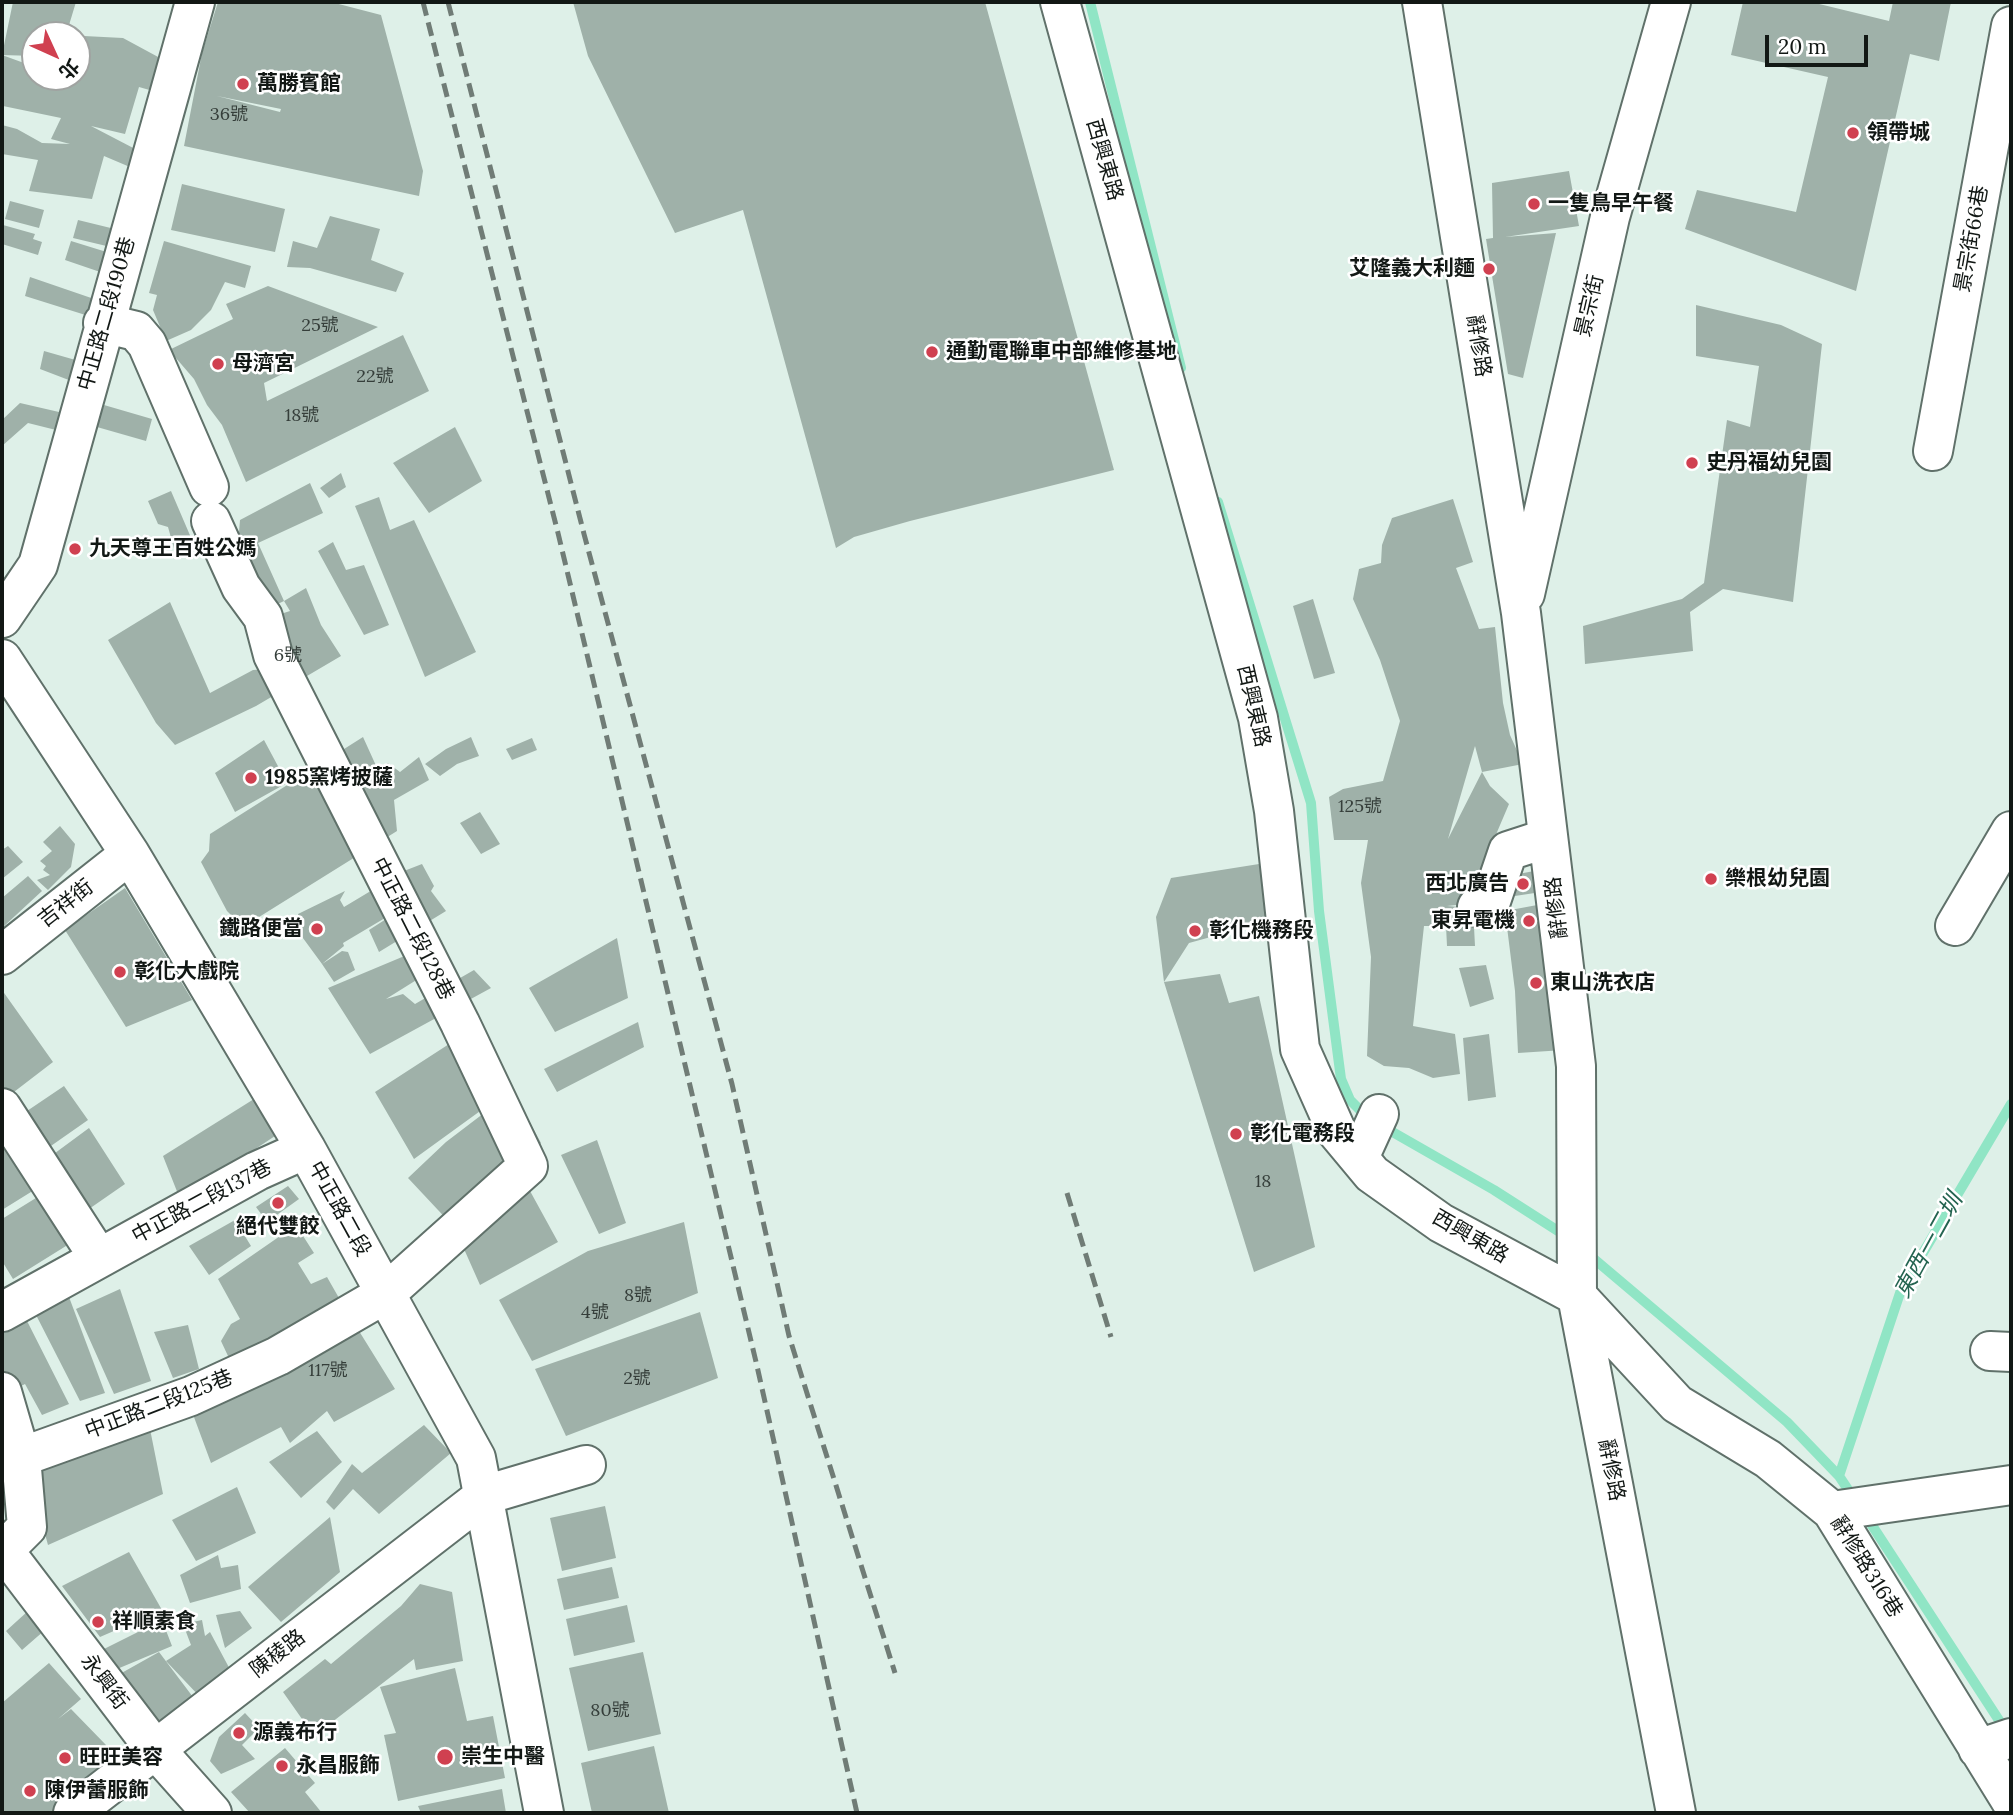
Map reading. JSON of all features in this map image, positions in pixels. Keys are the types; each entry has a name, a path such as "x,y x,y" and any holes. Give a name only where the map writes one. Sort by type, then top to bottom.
{"street":[{"name":"中正路二段190巷","path":"2,618 38,565 103,323 195,2"},
{"name":"西興東路","path":"1060,2 1258,718 1274,811 1300,1049 1337,1132 1372,1174 1441,1223 1578,1263"},
{"name":"辭修路","path":"1422,2 1521,612 1576,1066 1578,1263 1675,1813"},
{"name":"景宗街","path":"1521,612 1610,217 1671,2"},
{"name":"景宗街66巷","path":"1933,451 2001,139 2011,26"},
{"name":"中正路二段128巷","path":"103,323 136,331 147,344 241,587 263,617 273,655 460,1023 528,1166 385,1294"},
{"name":"中正路二段","path":"2,659 130,854 306,1149 476,1458 544,1813"},
{"path":"1955,926 2011,831"},
{"path":"1477,908 1490,904 1508,851 1548,838"},
{"name":"吉祥街","path":"2,955 130,854"},
{"path":"2,1108 99,1258"},
{"path":"1359,1158 1379,1114"},
{"name":"中正路二段137巷","path":"2,1312 257,1171 306,1149"},
{"name":"辭修路316巷","path":"1578,1263 1678,1404 1768,1459 1832,1511 1995,1744 2011,1801"},
{"name":"中正路二段125巷","path":"21,1457 191,1396 278,1356 385,1294"},
{"path":"2,1392 21,1457 27,1527 3,1549"},
{"path":"485,1495 586,1465"},
{"path":"1832,1511 2011,1485"},
{"name":"陳稜路","path":"73,1813 485,1495"},
{"name":"永興街","path":"3,1549 155,1749 212,1813"}],"building":[{"path":"13,2 76,2 70,21 21,21 21,56 2,55"},
{"path":"218,2 331,2 381,15 423,171 419,196 184,146 202,53","holes":["217,96 281,109 280,112"]},
{"name":"通勤電聯車中部維修基地","path":"573,2 985,2 1114,470 910,521 854,537 836,548 743,210 675,233 588,56"},
{"name":"領帶城","path":"1743,2 1811,2 1889,21 1893,2 1951,2 1939,61 1910,54 1856,291 1685,229 1697,190 1796,212 1828,77 1731,55"},
{"path":"91,36 123,38 160,58 153,91 139,87 125,134 91,126 139,151 137,170 104,156 92,199 29,191 38,160 2,154 2,125 17,129 42,143 70,144 51,139 61,118 3,106 2,55 21,62 21,91 91,91"},
{"path":"1569,171 1579,226 1505,237 1556,233 1523,378 1508,374 1486,239 1493,238 1492,183"},
{"path":"182,184 285,209 275,252 171,230"},
{"path":"10,201 44,210 39,228 5,219"},
{"path":"330,216 380,229 371,260 404,273 396,292 310,268 287,267 293,241 317,248"},
{"path":"78,220 123,231 119,249 73,238"},
{"path":"3,225 35,234 33,239 42,242 38,255 2,244"},
{"path":"71,241 113,254 106,274 65,260"},
{"path":"164,241 251,266 245,288 225,282 211,310 191,330 166,341 153,310 157,295 149,293"},
{"path":"30,277 100,301 95,318 25,296"},
{"path":"268,286 378,327 264,383 267,401 403,335 429,391 246,482 222,425 207,405 194,379 169,350 233,319 226,304"},
{"path":"1696,305 1781,325 1822,344 1793,602 1723,589 1690,612 1693,651 1585,664 1583,626 1682,599 1704,583 1727,420 1750,427 1759,366 1696,356"},
{"path":"44,351 79,361 74,382 40,369"},
{"path":"20,403 59,412 56,430 28,423 2,446 2,420"},
{"path":"104,405 152,419 146,441 97,427"},
{"path":"455,427 482,481 429,513 393,463"},
{"path":"341,473 346,487 329,498 320,488"},
{"path":"310,483 323,513 258,543 284,601 265,610 231,532 239,532 240,520"},
{"path":"171,491 192,540 175,552 168,527 158,524 148,501"},
{"path":"379,497 390,530 414,520 476,652 425,677 355,506"},
{"path":"1453,499 1473,562 1456,568 1479,629 1495,627 1503,703 1510,735 1523,764 1482,772 1490,786 1509,804 1483,865 1484,902 1447,906 1473,908 1475,946 1447,946 1446,926 1424,926 1413,1026 1455,1034 1460,1074 1433,1078 1409,1068 1384,1066 1367,1056 1371,957 1361,883 1368,840 1334,840 1329,797 1343,789 1383,781 1400,721 1380,660 1353,599 1359,569 1381,563 1382,545 1392,518","holes":["1475,746 1482,772 1448,839"]},
{"path":"333,542 346,570 364,565 389,625 364,635 318,551"},
{"path":"306,588 321,625 341,656 256,706 175,745 156,723 108,640 170,602 210,693 253,670 267,669 262,620 290,611 284,601"},
{"path":"1313,599 1335,673 1314,679 1293,606"},
{"path":"363,737 378,770 388,763 400,772 419,757 429,780 394,800 397,831 243,927 227,911 201,862 209,851 210,834"},
{"path":"471,737 479,756 457,764 440,776 425,764 446,749"},
{"path":"532,738 537,750 512,760 506,749"},
{"name":"1985窯烤披薩","path":"264,740 287,783 235,812 215,773"},
{"path":"480,812 500,844 481,854 460,823"},
{"path":"60,826 75,844 71,867 48,890 37,880 50,875 43,870 46,866 40,861 52,851 43,842"},
{"path":"8,846 23,862 2,879 2,850"},
{"path":"422,864 434,886 431,891 446,911 379,952 369,930 422,896 343,943 344,946 322,964 300,934 298,914 345,891 340,900 344,907 404,871"},
{"name":"彰化機務段","path":"1259,864 1276,919 1189,943 1164,982 1156,917 1171,878"},
{"name":"西北廣告","path":"1545,869 1548,891 1495,899 1502,877"},
{"path":"28,876 42,891 2,928 2,898"},
{"path":"125,888 192,1000 126,1027 65,930"},
{"path":"1548,903 1564,1050 1518,1053 1515,991 1505,911"},
{"path":"617,938 628,998 555,1032 529,988"},
{"path":"342,951 348,952 355,970 334,982 322,964"},
{"path":"414,952 426,974 386,999 403,994 415,1004 474,970 491,988 370,1054 328,988"},
{"path":"1486,965 1494,999 1470,1007 1459,968"},
{"path":"1220,974 1229,1003 1259,996 1315,1247 1254,1272 1164,982"},
{"path":"2,990 53,1062 10,1095 2,1085"},
{"path":"638,1022 644,1047 557,1092 544,1069"},
{"path":"480,1024 505,1093 414,1159 375,1092"},
{"path":"1489,1034 1496,1097 1468,1101 1463,1038"},
{"path":"64,1086 88,1120 48,1148 27,1111"},
{"path":"513,1091 541,1143 453,1226 408,1178 446,1142"},
{"path":"254,1099 278,1134 180,1199 163,1156"},
{"path":"2,1126 39,1187 2,1210"},
{"path":"89,1128 125,1184 76,1218 47,1159"},
{"path":"597,1140 626,1223 599,1234 561,1155"},
{"path":"524,1180 558,1242 480,1285 460,1240"},
{"name":"絕代雙餃","path":"288,1186 299,1199 267,1222 256,1207"},
{"path":"44,1193 74,1241 13,1279 2,1261 2,1219"},
{"path":"235,1220 251,1246 209,1275 189,1246"},
{"path":"684,1222 698,1293 532,1361 499,1300 588,1251"},
{"path":"296,1225 314,1253 298,1263 311,1284 327,1277 343,1305 235,1371 221,1341 231,1324 240,1319 218,1279"},
{"path":"120,1289 151,1381 114,1394 76,1309"},
{"path":"69,1297 105,1393 80,1401 35,1313"},
{"path":"700,1312 718,1378 566,1436 535,1369"},
{"path":"25,1317 69,1404 42,1415 25,1384 13,1390 2,1367 2,1331"},
{"path":"188,1325 199,1369 173,1378 154,1332"},
{"path":"359,1331 395,1389 334,1422 327,1411 290,1443 281,1427 211,1463 191,1409"},
{"path":"148,1419 163,1494 48,1545 27,1468"},
{"path":"424,1425 451,1453 379,1514 353,1489 334,1510 326,1502 352,1464 362,1473"},
{"path":"317,1431 342,1462 301,1498 269,1462"},
{"path":"237,1487 256,1533 196,1561 172,1520"},
{"path":"605,1506 616,1558 562,1571 550,1518"},
{"path":"330,1517 340,1572 281,1622 248,1587"},
{"path":"129,1552 162,1610 100,1637 62,1586"},
{"path":"218,1555 221,1568 238,1565 241,1589 190,1603 180,1575"},
{"path":"612,1567 619,1598 564,1610 557,1579"},
{"path":"420,1584 452,1592 463,1661 416,1670 414,1659 314,1736 283,1692 325,1659 331,1664 401,1606"},
{"path":"627,1605 635,1642 574,1656 566,1619"},
{"path":"28,1611 45,1630 22,1650 6,1631"},
{"path":"240,1611 252,1628 225,1648 216,1615"},
{"path":"162,1620 172,1646 117,1669 102,1650"},
{"path":"202,1620 205,1636 210,1632 233,1675 201,1698 166,1661 191,1645 183,1624"},
{"path":"159,1652 199,1705 156,1725 118,1675"},
{"path":"643,1652 661,1734 588,1751 569,1668"},
{"path":"49,1663 81,1699 58,1719 71,1709 106,1745 101,1778 55,1813 2,1813 2,1703"},
{"name":"崇生中醫","path":"455,1668 467,1721 493,1716 505,1778 398,1801 384,1735 396,1733 380,1687"},
{"path":"245,1713 259,1728 242,1745 255,1759 221,1774 210,1761 219,1737"},
{"path":"654,1746 669,1813 592,1813 581,1763"},
{"name":"永昌服飾","path":"285,1748 315,1783 305,1792 322,1813 250,1813 231,1792"},
{"path":"502,1789 506,1813 421,1813 418,1806"}],"waterway":[{"path":"1090,2 1181,368"},
{"path":"1218,502 1311,803 1319,911 1341,1079 1350,1100 1368,1118"},
{"name":"東西一二圳","path":"1839,1476 1901,1290 2011,1104"},
{"path":"1382,1126 1494,1190 1569,1238"},
{"path":"1587,1253 1787,1422 1839,1476 1855,1500"},
{"path":"1864,1513 2006,1731"}],"railway":[{"path":"423,2 558,533 757,1366 857,1813"},
{"path":"448,2 584,534 732,1084 789,1336 895,1673"},
{"path":"1067,1193 1111,1337"}],"place":[{"name":"萬勝賓館","path":"243,84"},
{"name":"領帶城","path":"1853,133"},
{"name":"一隻鳥早午餐","path":"1534,204"},
{"name":"艾隆義大利麵","path":"1489,269"},
{"name":"通勤電聯車中部維修基地","path":"932,352"},
{"name":"母濟宮","path":"218,364"},
{"name":"史丹福幼兒園","path":"1692,463"},
{"name":"九天尊王百姓公媽","path":"75,549"},
{"name":"1985窯烤披薩","path":"251,778"},
{"name":"樂根幼兒園","path":"1711,879"},
{"name":"西北廣告","path":"1523,884"},
{"name":"東昇電機","path":"1529,921"},
{"name":"鐵路便當","path":"317,929"},
{"name":"彰化機務段","path":"1195,931"},
{"name":"彰化大戲院","path":"120,972"},
{"name":"東山洗衣店","path":"1536,983"},
{"name":"彰化電務段","path":"1236,1134"},
{"name":"絕代雙餃","path":"278,1203"},
{"name":"祥順素食","path":"98,1622"},
{"name":"源義布行","path":"239,1733"},
{"name":"崇生中醫","path":"445,1757"},
{"name":"旺旺美容","path":"65,1758"},
{"name":"永昌服飾","path":"282,1766"},
{"name":"陳伊蕾服飾","path":"30,1791"}]}
